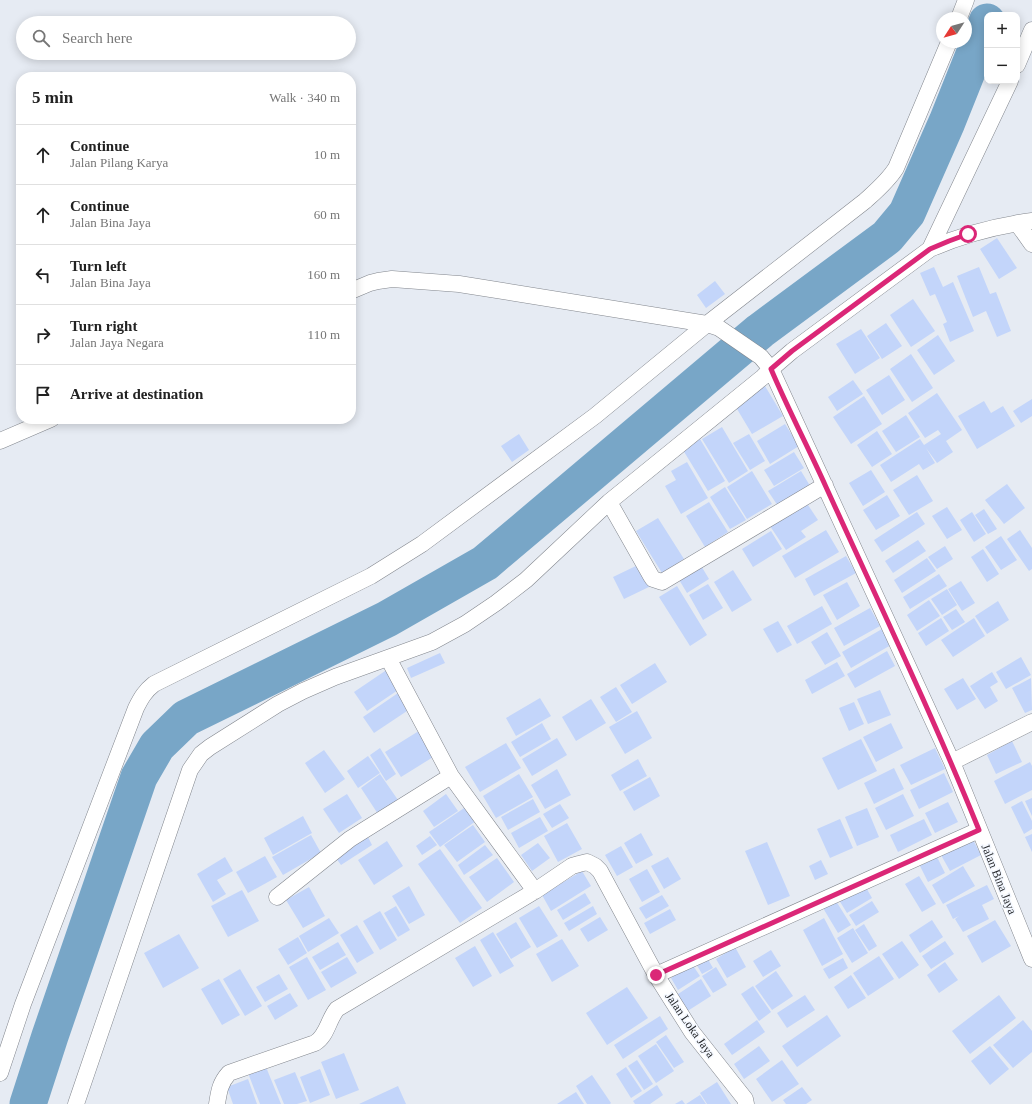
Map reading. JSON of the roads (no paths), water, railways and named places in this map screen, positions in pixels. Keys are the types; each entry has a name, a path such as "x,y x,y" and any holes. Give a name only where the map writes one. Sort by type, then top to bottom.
{"street":[{"path":"961,12 966,0"},
{"path":"1020,58 1032,30"},
{"path":"0,1073 23,1004 142,695 161,680 371,576 422,544 595,416 713,326 878,190 891,176 896,168 946,48"},
{"path":"930,249 1009,84"},
{"path":"76,1104 190,770 201,754 278,704 303,690 432,642 465,624 496,604 526,580 609,502 762,377 766,363 792,351 930,249 968,234 1024,222 1032,244"},
{"path":"356,289 378,281 392,279 459,284 713,326 766,363"},
{"name":"Jalan Bina Jaya","path":"766,363 825,485 952,762 1032,958"},
{"path":"0,441 39,424"},
{"path":"609,502 651,576 653,579 662,582 825,485"},
{"path":"217,1104 219,1089 223,1080 229,1073 315,1043 323,1036 333,1014 337,1009 535,891 451,776 388,658"},
{"path":"952,762 1032,722"},
{"path":"277,897 350,839 451,776"},
{"path":"656,975 979,830"},
{"name":"Jalan Loka Jaya","path":"535,891 572,866 587,862 596,866 656,975 692,1032 745,1099 746,1104"}],"waterway":[{"path":"28,1104 139,777 157,746 186,718 387,619 485,563 760,331 887,237 907,213 947,122 984,30"}]}
